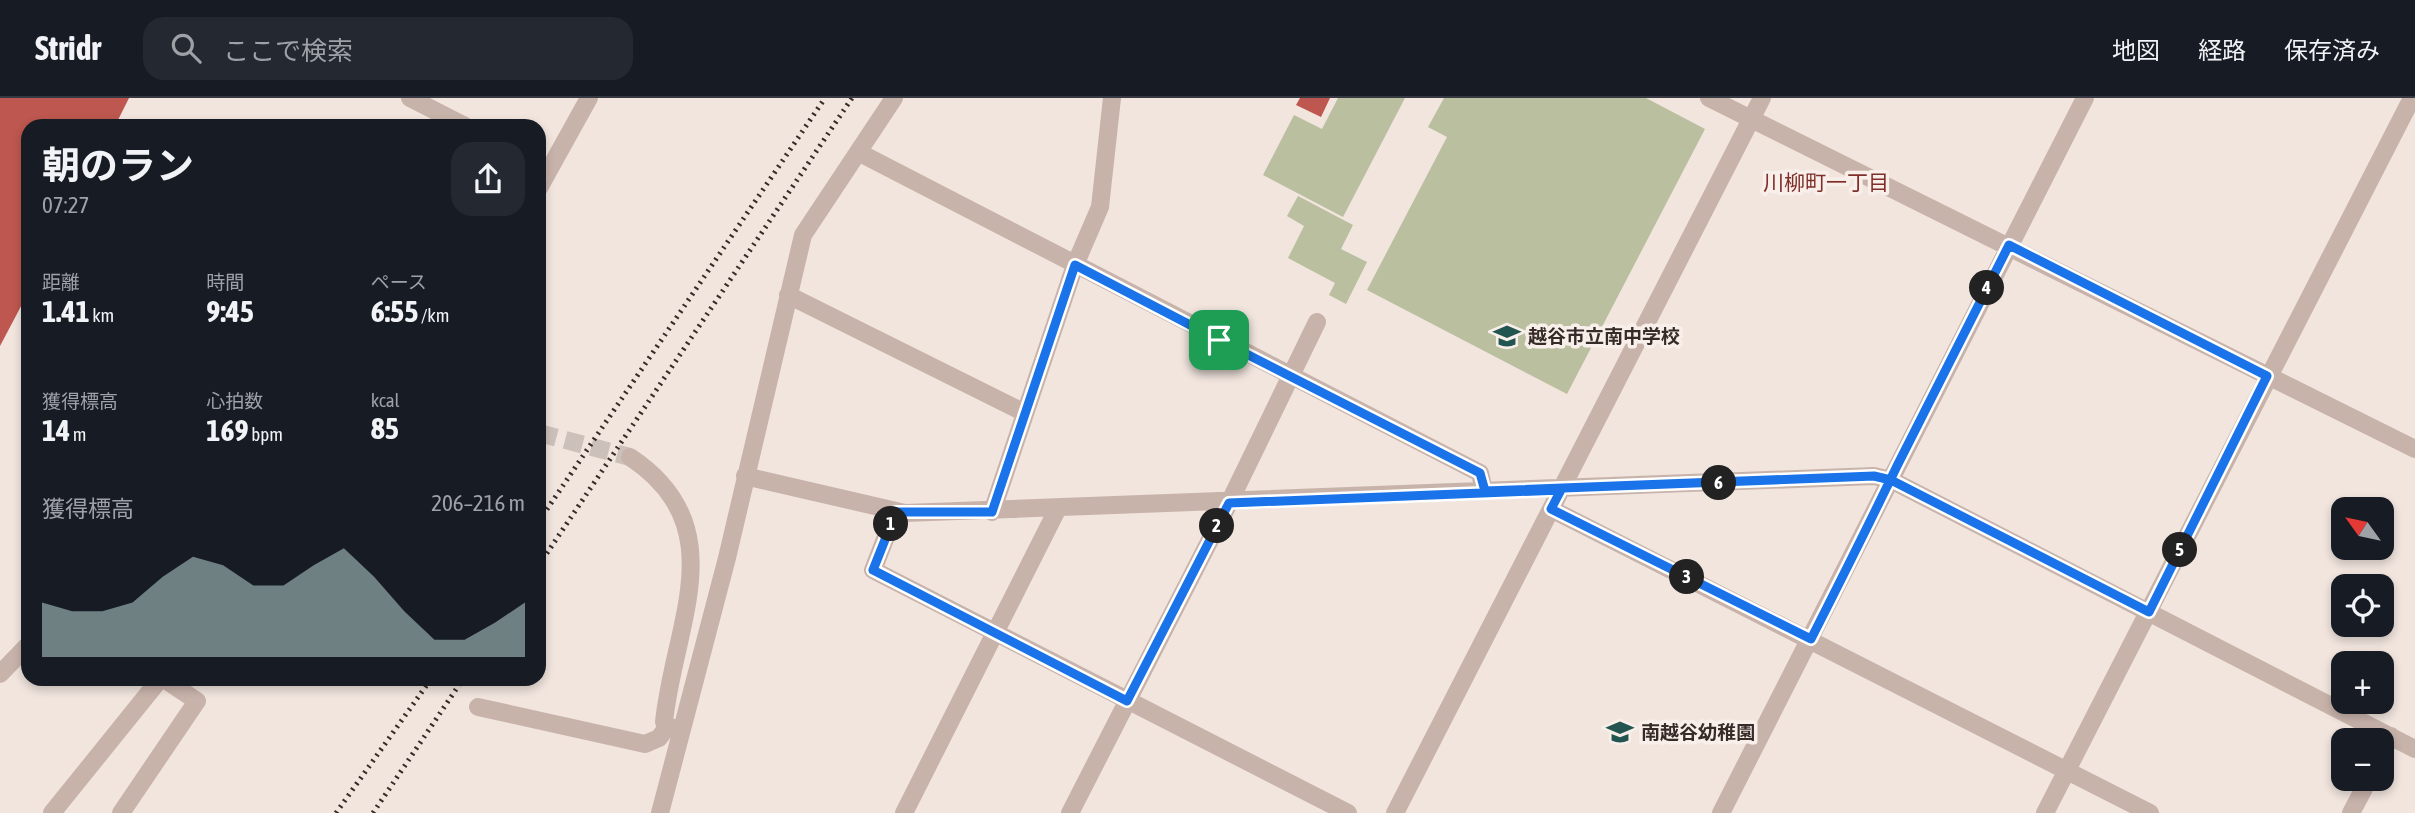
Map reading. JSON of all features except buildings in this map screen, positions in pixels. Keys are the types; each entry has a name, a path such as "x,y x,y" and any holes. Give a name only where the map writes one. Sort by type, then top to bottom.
{"street":[{"path":"410,98 451,119"},
{"path":"546,165 589,98"},
{"path":"660,813 675,728 746,476 803,235 894,98"},
{"path":"992,512 1075,265 1100,207 1112,98"},
{"path":"1709,98 2415,449"},
{"path":"1395,813 1762,98"},
{"path":"1721,813 2085,98"},
{"path":"2045,813 2412,98"},
{"path":"858,152 1480,473 1485,491"},
{"path":"788,295 1025,413"},
{"path":"1070,813 1229,503 1317,322"},
{"path":"630,457 660,481 684,520 692,546 692,577 667,693 664,722 675,728"},
{"path":"746,476 896,512 992,512 1874,476 1891,480 2375,728"},
{"path":"904,813 1058,508"},
{"path":"1551,509 2150,813"},
{"path":"896,512 873,570 1348,813"},
{"path":"0,674 21,652"},
{"path":"52,813 156,686"},
{"path":"121,813 197,701 173,686"},
{"path":"478,707 645,744 675,728"},
{"path":"2394,738 2415,749"},
{"path":"2351,813 2363,791"}],"green space":[{"path":"1338,98 1405,98 1343,217 1263,175 1294,115 1322,129"},
{"path":"1444,98 1646,98 1705,129 1567,394 1367,290 1447,137 1428,127"},
{"path":"1298,196 1353,225 1341,249 1367,262 1346,304 1329,295 1335,283 1288,258 1304,226 1287,216"}],"tunnel":[{"path":"546,435 630,457"}],"railway":[{"path":"546,511 825,98"},
{"path":"546,555 852,98"},
{"path":"336,813 426,686"},
{"path":"373,813 458,686"}],"place":[{"name":"越谷市立南中学校","path":"1507,336"},
{"name":"南越谷幼稚園","path":"1620,732"}],"district":[{"name":"川柳町一丁目","path":"1826,182"}],"route":[{"path":"1219,340 1075,265 992,512 896,512 873,570 1127,701 1229,503 1561,490 1551,509 1811,639 1891,480 1897,466 2009,245 2267,376 2149,612 1891,480 1874,476 1485,491 1480,473 1219,340"}]}
